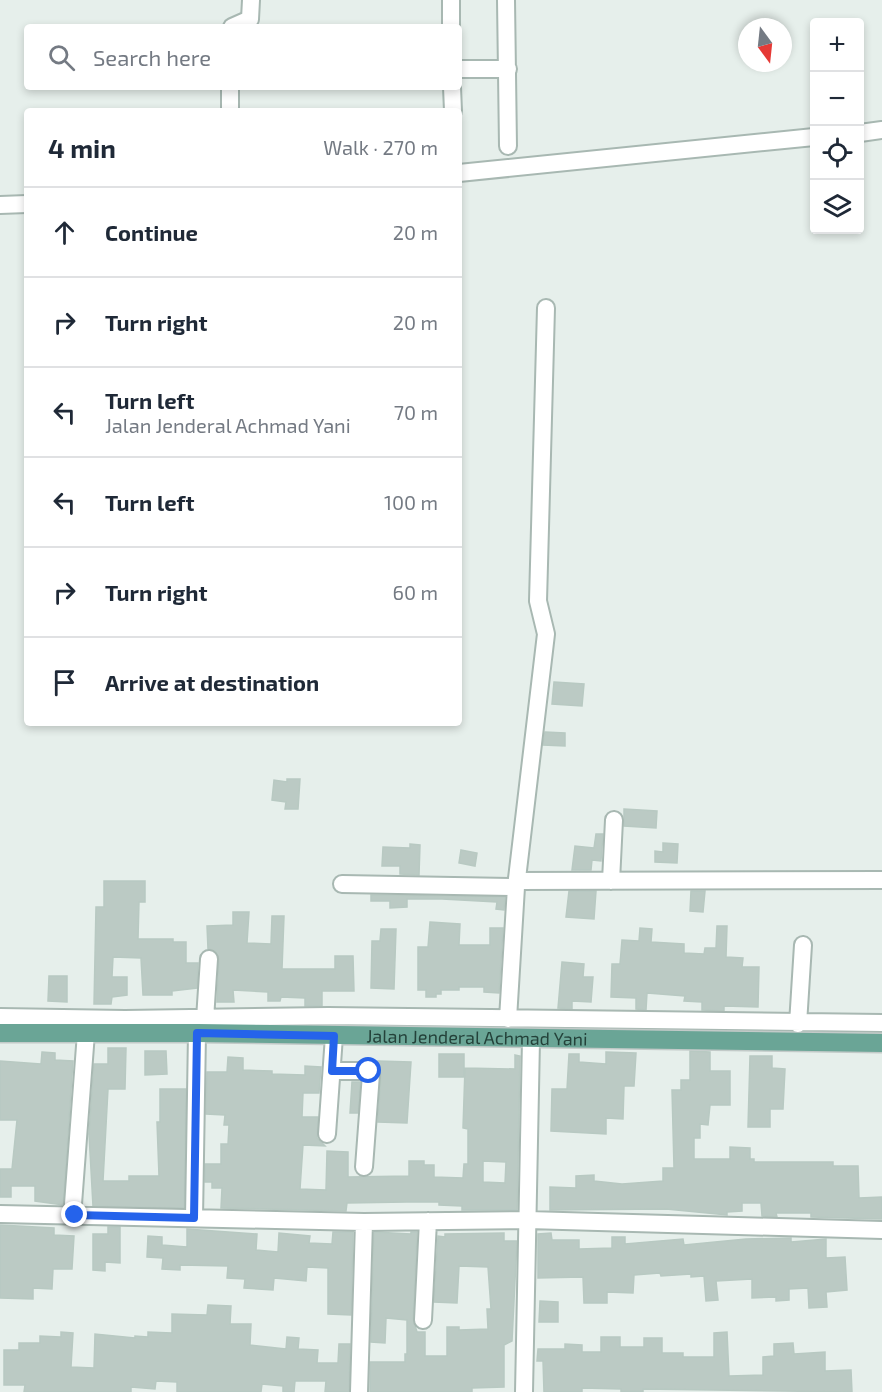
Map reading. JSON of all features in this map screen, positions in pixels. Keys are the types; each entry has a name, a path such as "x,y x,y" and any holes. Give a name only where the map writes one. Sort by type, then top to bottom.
{"main road":[{"name":"Jalan Jenderal Achmad Yani","path":"0,1033 86,1033 201,1026 334,1036 882,1043"}],"street":[{"path":"240,24 250,20 251,0"},
{"path":"451,0 451,24"},
{"path":"506,0 508,146"},
{"path":"462,69 508,69"},
{"path":"230,90 230,108"},
{"path":"452,90 453,108"},
{"path":"864,132 882,130"},
{"path":"462,173 810,137"},
{"path":"0,205 24,204"},
{"path":"508,1019 516,884 546,634 538,601 546,308"},
{"path":"611,881 614,820"},
{"path":"342,884 882,880"},
{"path":"798,1024 803,945"},
{"path":"194,1218 201,1026 208,959"},
{"path":"0,1017 201,1026 328,1016 798,1024 882,1023"},
{"path":"74,1204 86,1033"},
{"path":"327,1134 334,1036"},
{"path":"524,1392 531,1040"},
{"path":"332,1071 369,1071 371,1074 364,1167"},
{"path":"0,1214 364,1222 528,1220 882,1230"},
{"path":"423,1320 428,1221"},
{"path":"359,1392 364,1222"}],"building":[{"path":"554,682 584,684 582,706 552,704"},
{"path":"545,732 565,733 565,746 543,745"},
{"path":"287,779 300,779 298,809 285,809 286,802 272,800 274,780 287,782"},
{"path":"624,809 657,811 656,828 624,826"},
{"path":"596,834 603,834 601,861 592,860 591,870 572,870 575,846 594,848"},
{"path":"663,843 678,844 677,863 655,862 655,851 663,852"},
{"path":"410,844 420,845 419,875 400,874 400,866 382,866 383,847 410,848"},
{"path":"461,850 477,853 475,866 459,863"},
{"path":"104,881 145,881 145,902 139,902 138,939 173,939 173,942 186,942 186,963 198,963 197,988 172,991 172,995 143,995 141,958 113,957 112,977 127,977 127,995 112,997 111,1004 94,1004 96,907 104,907"},
{"path":"569,891 596,891 594,919 566,917"},
{"path":"691,891 705,891 703,912 690,911"},
{"path":"371,895 505,897 504,910 496,909 497,902 442,899 407,899 407,907 390,908 390,901 371,901"},
{"path":"233,912 249,912 247,943 271,944 272,916 284,916 282,969 335,969 335,956 353,956 354,991 322,991 322,1006 305,1006 305,998 281,997 280,1001 268,1001 268,992 233,990 234,1002 217,1002 219,959 215,951 208,949 207,926 233,925"},
{"path":"430,922 460,924 459,945 490,945 490,928 503,928 499,993 484,992 484,987 459,987 459,990 441,990 441,994 436,994 436,997 426,997 426,990 418,990 418,947 428,947"},
{"path":"717,926 727,926 726,957 743,958 742,967 759,967 758,1007 724,1006 724,1011 702,1010 702,1002 684,1001 685,996 647,993 646,1010 636,1009 636,998 611,997 612,964 620,964 622,940 639,941 640,928 652,929 651,942 684,944 684,953 704,954 705,948 716,948"},
{"path":"381,929 396,929 394,989 371,988 372,941 380,941"},
{"path":"562,962 584,964 583,977 593,977 591,1002 572,1001 572,1009 558,1008"},
{"path":"49,976 67,976 67,1002 48,1001"},
{"path":"108,1048 126,1048 125,1089 108,1089 103,1181 129,1181 129,1176 159,1176 157,1122 160,1122 160,1089 186,1089 184,1208 93,1206 89,1134 94,1064 108,1064"},
{"path":"145,1051 166,1051 167,1074 145,1075"},
{"path":"690,1051 710,1052 710,1071 730,1071 730,1105 710,1105 708,1125 700,1124 700,1138 694,1138 694,1159 730,1159 730,1147 750,1148 750,1159 754,1159 754,1162 833,1162 833,1166 858,1166 859,1198 882,1197 882,1219 811,1217 811,1213 776,1213 777,1217 762,1216 761,1203 742,1203 742,1211 727,1212 727,1215 666,1209 550,1210 550,1187 576,1188 576,1176 594,1175 594,1181 622,1184 663,1181 663,1168 674,1168 672,1090 681,1090 681,1080 690,1080"},
{"path":"42,1052 55,1053 55,1060 73,1061 63,1205 35,1201 35,1186 11,1186 11,1197 0,1197 0,1169 12,1169 17,1120 0,1120 0,1061 41,1064"},
{"path":"606,1052 636,1053 634,1086 624,1086 623,1119 606,1118 606,1134 551,1131 552,1089 567,1089 569,1054 579,1054 579,1062 606,1064"},
{"path":"439,1054 464,1054 464,1077 439,1077"},
{"path":"515,1055 520,1056 517,1210 462,1210 462,1206 439,1205 439,1202 347,1203 346,1211 221,1208 222,1188 212,1188 212,1182 205,1182 205,1164 221,1164 221,1144 228,1144 229,1125 224,1125 225,1115 206,1114 207,1072 227,1072 228,1057 243,1058 243,1070 272,1071 272,1074 305,1075 305,1066 321,1067 319,1093 303,1093 302,1117 318,1117 317,1138 325,1146 303,1145 300,1189 326,1190 327,1151 348,1152 348,1177 409,1176 409,1161 424,1161 424,1165 434,1165 434,1177 463,1178 464,1164 468,1164 468,1129 463,1128 465,1068 515,1069","holes":["483,1161 506,1162 505,1183 483,1182"]},
{"path":"750,1056 772,1056 772,1068 785,1069 783,1109 770,1109 770,1127 748,1127"},
{"path":"378,1061 411,1062 407,1123 378,1122 381,1075"},
{"path":"352,1082 360,1082 358,1113 350,1113"},
{"path":"0,1225 54,1228 54,1235 74,1236 72,1269 53,1269 52,1289 33,1288 33,1299 0,1298"},
{"path":"108,1227 120,1227 120,1263 105,1262 105,1271 93,1270 93,1234 108,1234"},
{"path":"187,1229 257,1234 256,1250 278,1252 279,1233 310,1236 309,1243 332,1244 333,1232 353,1232 351,1315 328,1314 328,1268 307,1267 306,1281 274,1278 273,1290 244,1288 245,1279 227,1278 228,1266 180,1265 180,1270 162,1269 163,1258 147,1257 148,1236 162,1237 162,1245 187,1247"},
{"path":"374,1232 411,1234 411,1232 417,1232 413,1319 417,1332 425,1332 425,1356 447,1356 447,1327 459,1327 459,1330 488,1329 487,1309 491,1309 488,1267 459,1266 457,1303 434,1302 438,1236 504,1233 504,1241 517,1241 512,1341 504,1345 504,1387 472,1388 472,1392 370,1392 370,1362 405,1362 405,1354 407,1354 407,1320 386,1318 385,1343 371,1342"},
{"path":"551,1233 552,1240 579,1240 579,1249 612,1248 612,1237 625,1237 625,1244 683,1239 684,1245 746,1239 791,1238 791,1242 826,1239 826,1258 845,1257 847,1290 826,1292 827,1307 809,1308 808,1288 789,1289 789,1300 776,1301 776,1297 752,1298 752,1279 716,1281 718,1300 706,1301 704,1276 691,1277 691,1274 661,1276 660,1273 634,1275 633,1293 607,1292 607,1303 584,1303 583,1277 538,1278 538,1234"},
{"path":"540,1301 558,1302 558,1322 539,1322"},
{"path":"208,1305 231,1306 230,1324 251,1324 250,1345 286,1349 287,1337 299,1338 298,1349 318,1350 317,1363 338,1363 339,1344 350,1344 349,1392 325,1392 326,1381 295,1381 294,1392 283,1392 283,1386 262,1384 261,1392 177,1392 177,1382 156,1381 155,1389 131,1387 131,1392 24,1392 25,1385 4,1385 4,1350 19,1350 19,1343 40,1343 40,1336 61,1337 61,1332 73,1333 71,1367 94,1368 95,1334 135,1338 135,1336 148,1337 148,1332 172,1333 172,1314 207,1315"},
{"path":"727,1332 729,1376 763,1375 763,1357 774,1356 774,1344 793,1343 794,1354 825,1352 825,1371 851,1370 852,1392 643,1389 643,1392 621,1392 621,1389 582,1388 582,1392 544,1392 543,1361 537,1361 538,1349 565,1349 565,1344 582,1345 582,1352 601,1352 601,1337 620,1337 620,1347 644,1347 644,1338 662,1338 662,1353 683,1353 683,1357 714,1357 714,1333"}],"route":[{"path":"75,1215 194,1218 197,1033 334,1036 332,1071 369,1071"}]}
